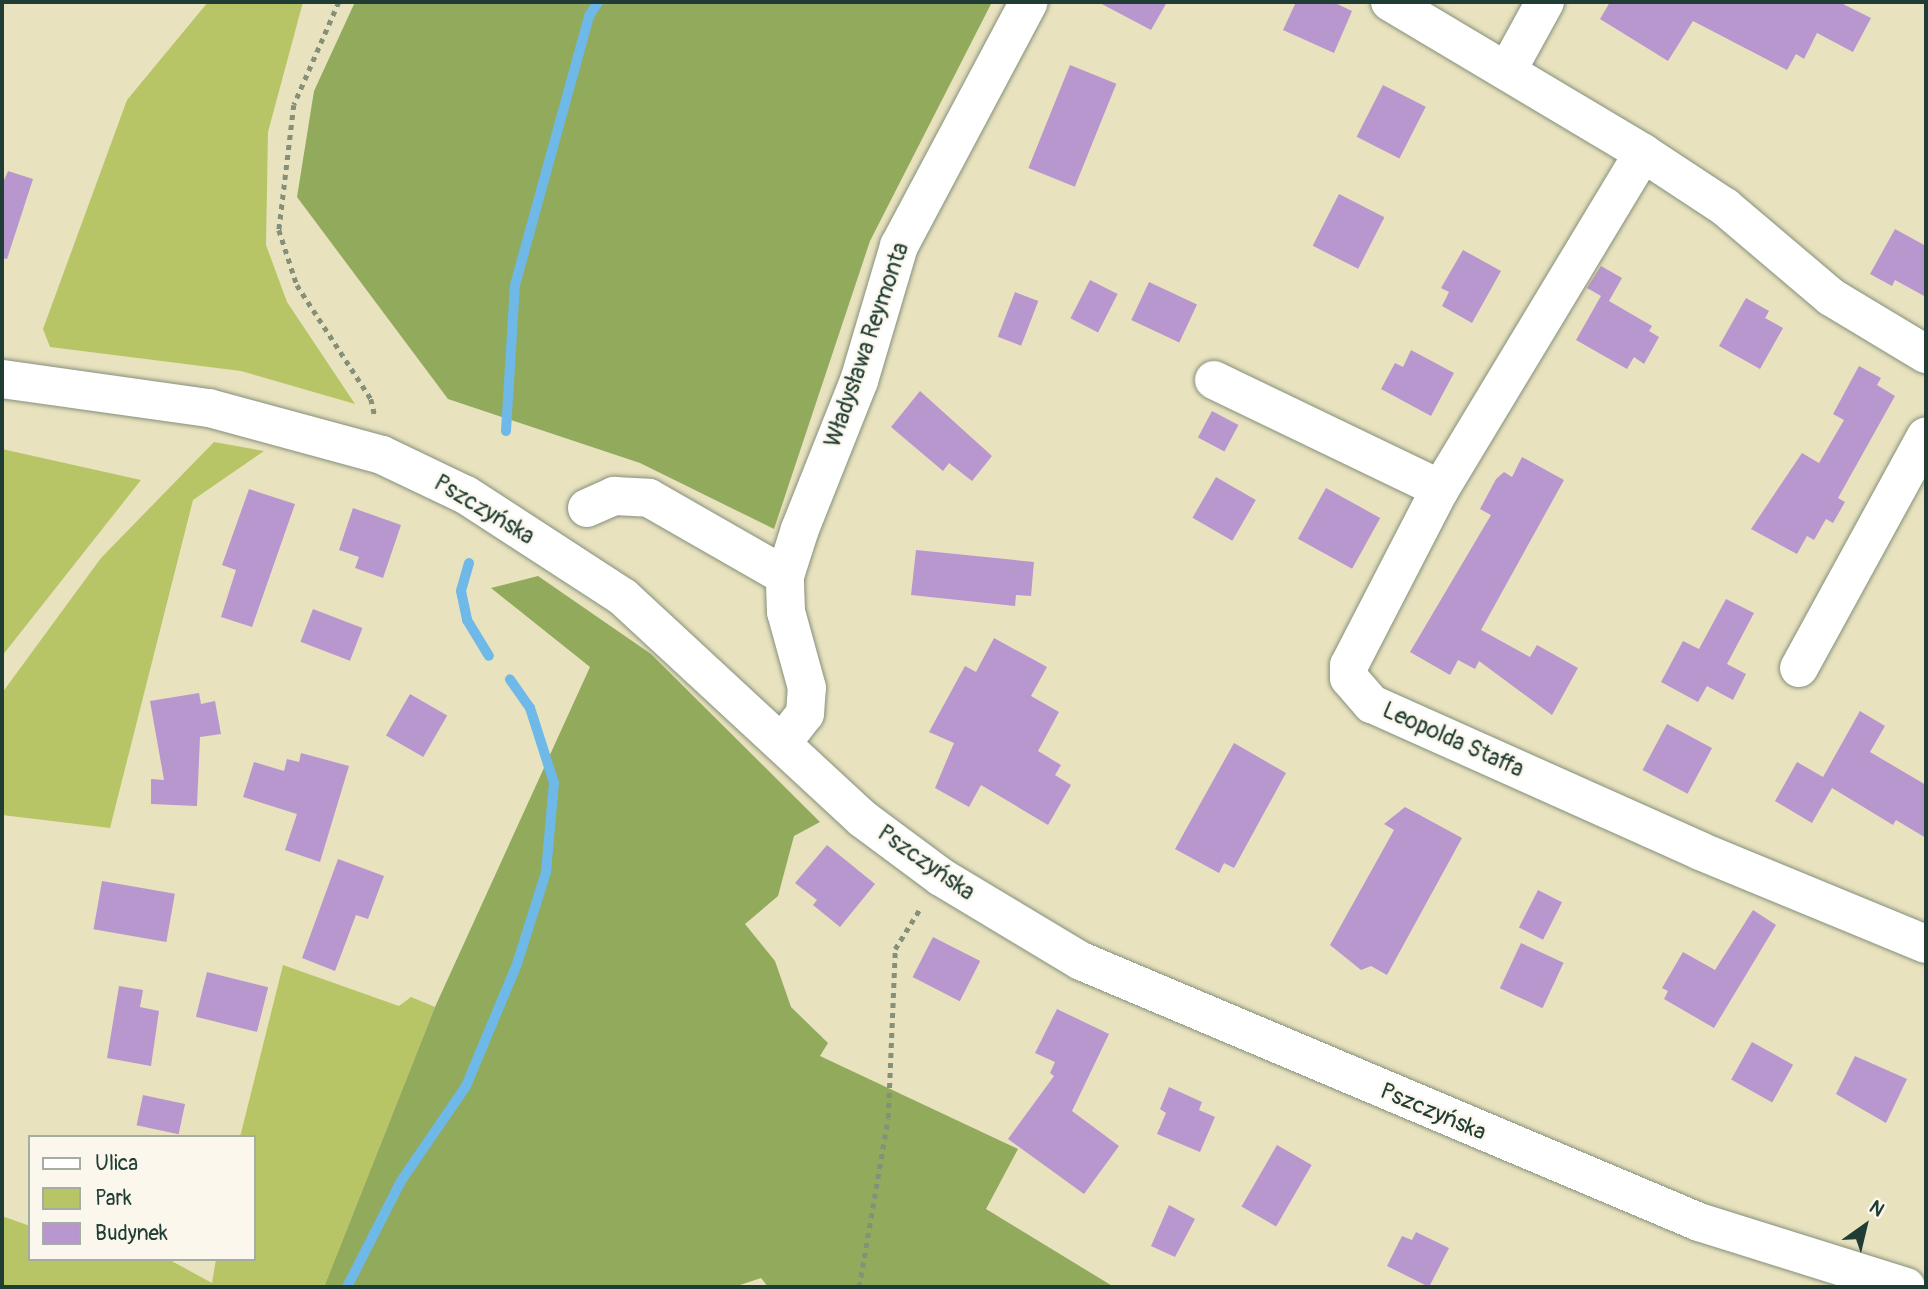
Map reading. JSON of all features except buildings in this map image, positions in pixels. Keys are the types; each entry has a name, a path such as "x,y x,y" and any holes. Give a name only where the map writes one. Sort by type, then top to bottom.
{"street":[{"name":"Władysława Reymonta","path":"782,743 805,713 807,688 786,612 785,576 859,381 899,246 1029,2"},
{"path":"1390,2 1643,153 1725,207 1831,297 1926,354"},
{"path":"1507,71 1545,2"},
{"name":"Leopolda Staffa","path":"1643,153 1440,489 1349,665 1349,678 1366,698 1700,850 1926,944"},
{"name":"Pszczyńska","path":"2,379 209,408 382,455 467,495 623,597 863,819 941,877 1081,961 1527,1153 1699,1222 1906,1287"},
{"path":"1214,380 1440,489"},
{"path":"1800,668 1926,436"},
{"path":"587,508 614,496 649,498 785,576"}],"path":[{"path":"339,2 294,106 279,230 297,285 372,399 382,455"},
{"path":"859,1287 888,1118 895,949 941,877"}],"green space":[{"path":"208,2 303,2 268,132 266,245 287,302 355,404 241,371 50,347 43,329 127,100"},
{"path":"355,2 992,2 870,241 774,529 640,463 448,399 297,197 314,91"},
{"path":"214,442 264,451 193,500 110,828 2,815 2,693 101,558"},
{"path":"2,449 141,480 2,656"},
{"path":"538,576 651,654 820,822 794,836 778,896 745,924 775,961 791,1007 828,1043 820,1056 1018,1149 986,1209 1114,1287 768,1287 761,1278 734,1287 324,1287 435,1007 590,667 491,588"},
{"path":"283,965 399,1006 411,997 435,1007 324,1287 2,1287 2,1216 28,1225 28,1261 172,1261 212,1283 216,1261 256,1261 256,1135 240,1135"}],"waterway":[{"path":"506,431 515,285 589,16 598,2"},
{"path":"469,563 461,591 467,620 489,656"},
{"path":"347,1287 401,1181 466,1086 517,964 546,872 554,783 530,708 510,679"}]}
